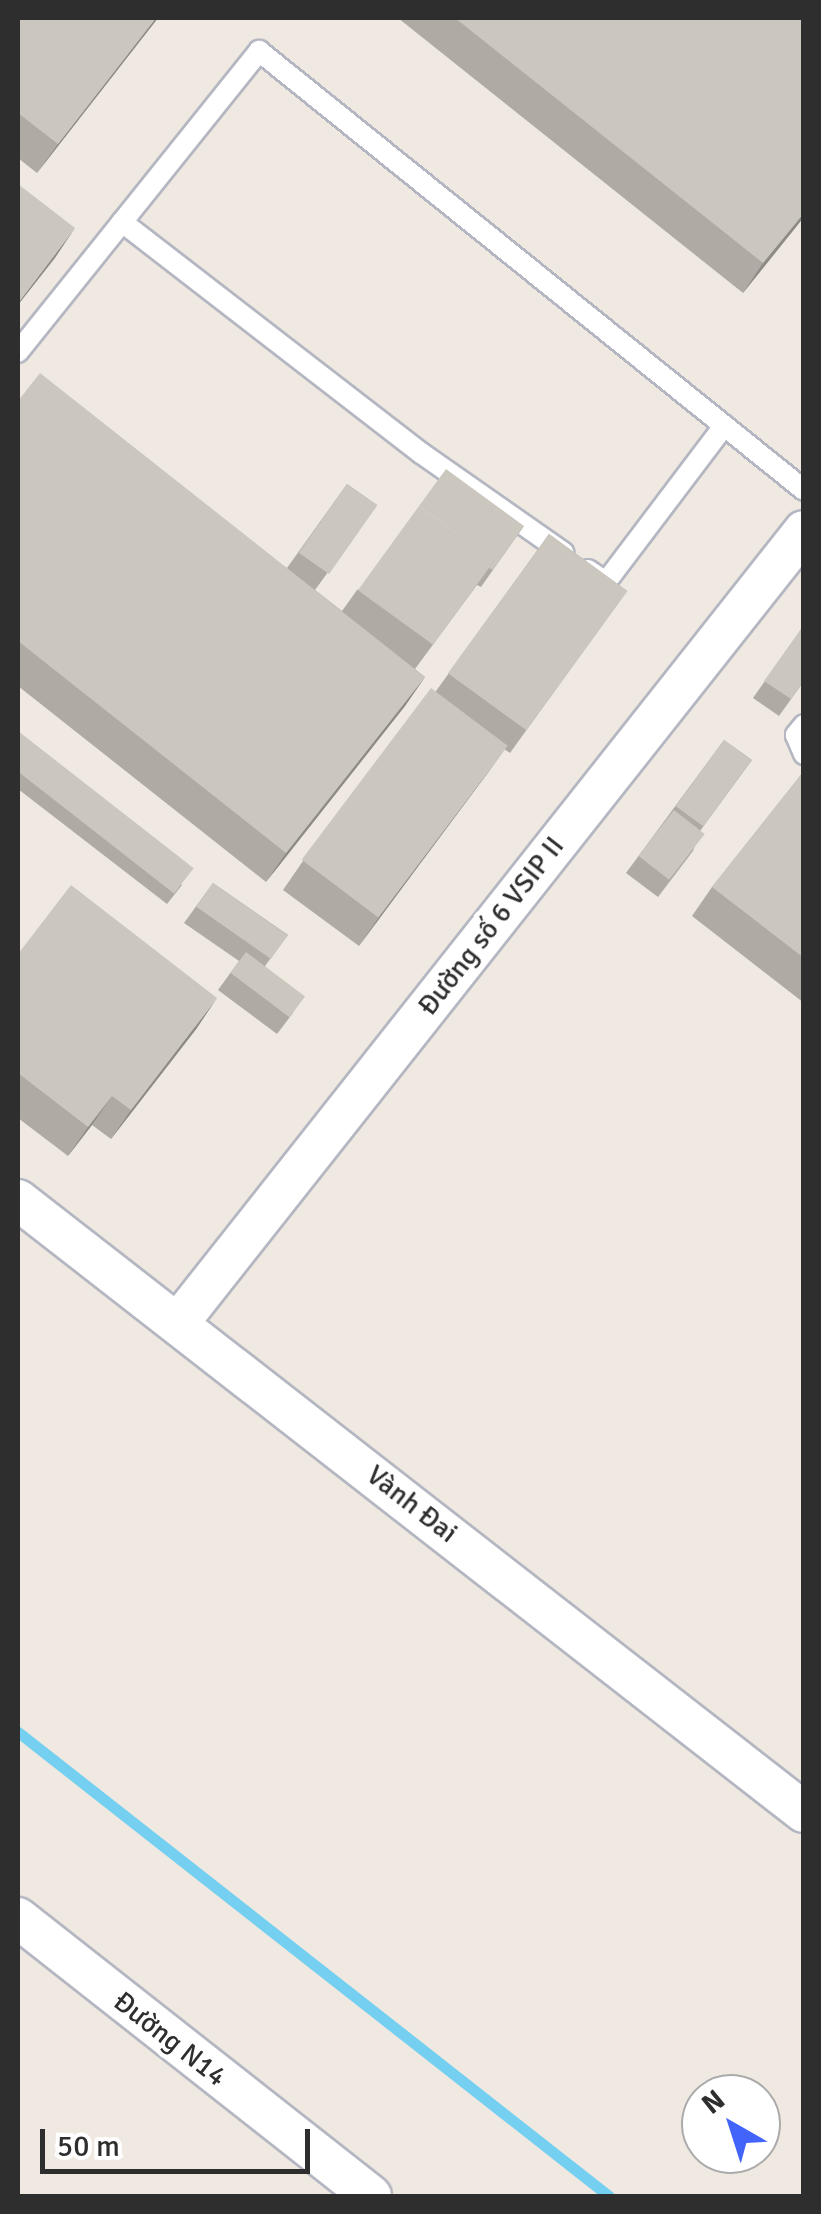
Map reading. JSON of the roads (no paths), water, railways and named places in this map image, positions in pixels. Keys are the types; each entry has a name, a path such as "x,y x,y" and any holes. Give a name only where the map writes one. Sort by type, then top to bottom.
{"street":[{"name":"Đường số 6 VSIP II","path":"180,1322 804,531"},
{"name":"Vành Đai","path":"18,1200 180,1322 804,1812"},
{"name":"Đường N14","path":"18,1918 370,2196"}],"lane":[{"path":"18,352 259,50 804,490"},
{"path":"122,222 421,453 606,582 724,426"},
{"path":"804,725 796,735 804,754"}],"waterway":[{"path":"18,1732 609,2196"}]}
